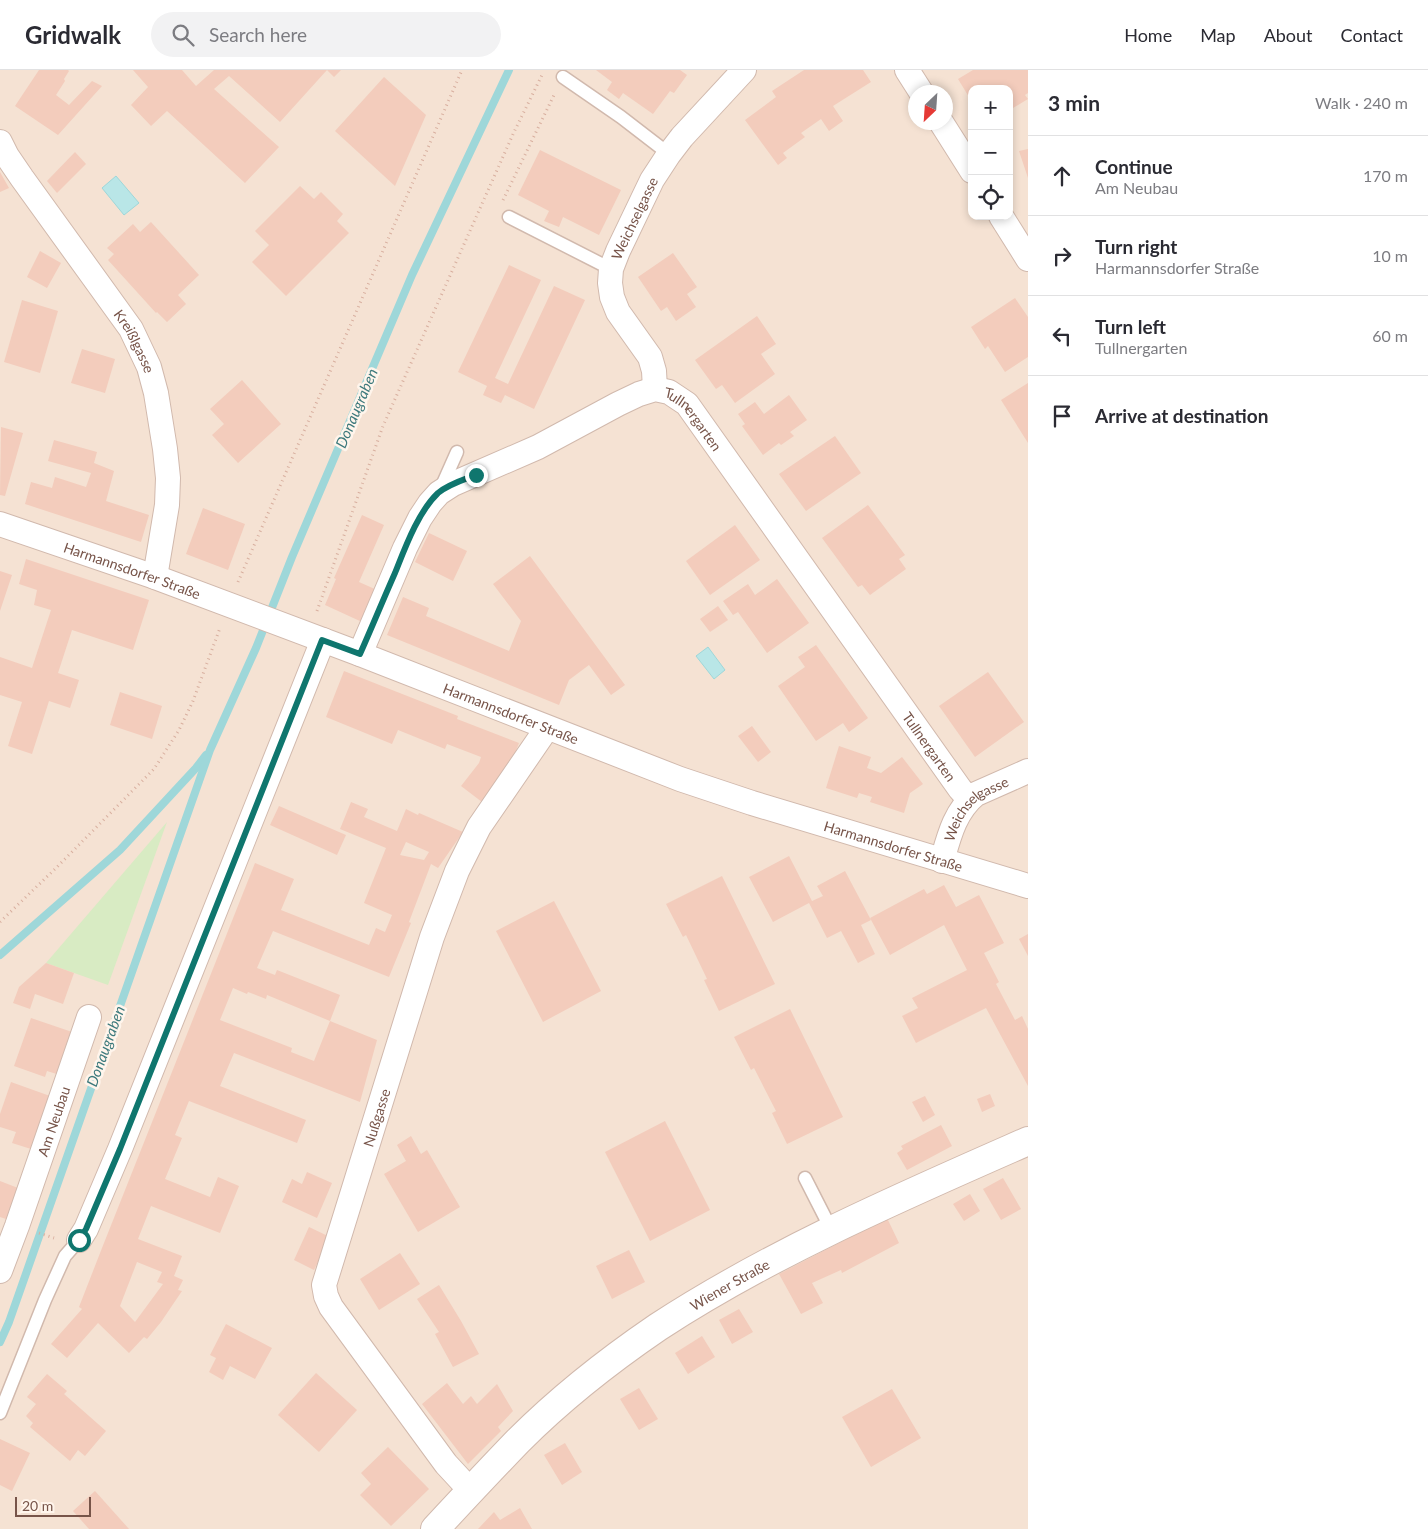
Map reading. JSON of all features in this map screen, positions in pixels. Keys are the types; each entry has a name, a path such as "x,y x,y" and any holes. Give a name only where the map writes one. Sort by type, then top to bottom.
{"street":[{"name":"Weichselgasse","path":"655,389 654,371 650,358 618,312 612,296 610,283 611,269 652,180 669,154 682,136 744,70"},
{"path":"907,70 917,85"},
{"path":"946,130 968,164"},
{"name":"Kreißlgasse","path":"0,142 22,178 131,329 149,367 156,393 168,478 167,504 155,577"},
{"path":"1004,220 1028,259"},
{"name":"Tullnergarten","path":"360,654 405,548 420,518 439,493 453,484 538,447 639,394 655,389 669,392 687,404 960,789 969,799"},
{"name":"Harmannsdorfer Straße","path":"0,524 155,577 360,654 680,779 761,806 1028,886"},
{"path":"70,1240 86,1229 124,1140 311,636"},
{"name":"Nußgasse","path":"471,1491 446,1464 332,1307 326,1296 324,1285 432,937 453,880 479,827 547,728"},
{"name":"Weichselgasse","path":"942,861 950,832 969,799 976,794 1028,771"},
{"name":"Am Neubau","path":"0,1271 26,1229 89,1017"},
{"name":"Wiener Straße","path":"435,1529 519,1440 554,1408 650,1334 739,1278 933,1183 1028,1141"}],"lane":[{"path":"563,77 669,154"},
{"path":"509,217 611,269"},
{"path":"439,493 457,452"},
{"path":"805,1178 832,1231"},
{"path":"0,1413 45,1300 68,1251 70,1240"}],"path":[{"path":"0,922 154,769 179,730 193,701 228,605 462,70"},
{"path":"311,636 383,426 514,132 545,70"},
{"path":"509,217 500,204 563,77"},
{"path":"26,1229 70,1240"}],"shaded area":[{"path":"0,70 1028,70 1028,1529 0,1529"}],"green space":[{"path":"167,822 108,985 46,963"}],"water":[{"path":"116,176 139,203 124,215 102,188"},
{"path":"708,647 725,670 714,679 696,656"}],"building":[{"path":"39,70 69,71 56,95 69,105 92,81 102,86 58,135 15,106"},
{"path":"133,70 182,70 196,86 214,70 327,70 280,122 229,76 214,89 279,147 245,183 167,111 151,126 131,105 148,87"},
{"path":"327,70 341,70 334,77"},
{"path":"596,70 680,70 687,75 674,93 670,91 653,114 623,93 619,99 607,90 612,82"},
{"path":"804,70 863,70 871,82 833,106 843,121 829,131 821,119 801,133 805,137 783,153 787,158 778,165 745,120 776,97 772,91"},
{"path":"973,70 1028,70 1028,93 1025,95 1028,99 1013,108 1013,85 968,85 968,95 958,79"},
{"path":"384,77 426,115 395,186 335,131"},
{"path":"1028,149 1028,178 1019,151"},
{"path":"540,150 621,190 599,235 563,217 559,227 544,221 549,211 518,195"},
{"path":"75,152 86,164 57,193 47,181"},
{"path":"0,172 9,188 0,192"},
{"path":"300,186 314,199 321,192 343,214 337,221 349,233 286,296 252,262 269,245 255,231"},
{"path":"151,222 199,275 178,295 186,304 167,322 156,313 108,260 114,254 107,248 133,224 140,232"},
{"path":"40,251 61,263 47,288 27,277"},
{"path":"673,253 697,287 687,294 696,307 676,321 667,307 661,311 638,277"},
{"path":"509,265 541,280 495,378 508,384 554,286 585,300 534,409 505,395 501,403 483,395 487,386 458,372"},
{"path":"1015,298 1028,317 1028,357 1005,372 988,346 985,349 971,327"},
{"path":"22,300 58,311 40,373 4,362"},
{"path":"757,316 776,344 761,354 775,374 735,403 722,385 716,389 695,360"},
{"path":"82,349 115,359 105,393 71,383"},
{"path":"242,380 281,424 238,463 212,435 224,424 210,409"},
{"path":"1028,383 1028,443 1001,400"},
{"path":"789,395 807,420 790,432 794,436 781,445 779,443 763,455 742,426 745,424 738,414 755,402 764,414"},
{"path":"1,427 23,433 5,496 0,495"},
{"path":"835,436 861,473 806,511 779,474"},
{"path":"54,440 97,452 94,463 114,471 106,501 149,515 141,542 25,504 31,482 52,488 55,477 86,487 91,473 48,461"},
{"path":"868,505 905,555 899,559 906,569 870,595 862,585 858,587 822,538"},
{"path":"203,508 245,524 228,570 186,554"},
{"path":"362,515 384,525 359,582 377,590 362,622 325,605 336,579 334,578"},
{"path":"735,525 760,560 710,595 686,561"},
{"path":"429,533 467,551 453,581 415,562"},
{"path":"530,556 625,685 611,695 589,665 569,680 559,705 387,635 403,597 429,608 426,616 509,651 521,621 493,584"},
{"path":"26,559 149,600 133,650 72,630 58,673 79,680 70,708 49,701 32,754 8,746 22,702 0,695 0,657 32,668 51,610 34,605 37,590 19,584"},
{"path":"0,571 12,575 0,611"},
{"path":"777,579 809,623 767,653 738,612 733,615 723,601 748,584 755,595"},
{"path":"718,606 728,620 710,632 700,619"},
{"path":"816,645 868,718 849,732 843,723 816,741 778,686 805,667 798,657"},
{"path":"344,671 458,716 457,719 519,743 510,766 482,802 461,786 479,763 481,757 447,744 445,749 398,730 392,744 326,717"},
{"path":"988,672 1024,722 975,757 939,706"},
{"path":"120,692 162,706 152,739 110,725"},
{"path":"752,726 771,752 758,762 738,736"},
{"path":"839,746 871,757 867,768 881,773 902,757 923,784 910,793 904,813 870,802 872,797 859,793 857,798 826,788"},
{"path":"351,802 368,809 364,817 397,831 406,809 463,832 438,868 431,864 409,922 411,923 389,977 273,931 257,968 275,975 277,970 340,995 330,1021 377,1040 360,1102 234,1053 220,1086 306,1120 297,1143 189,1101 175,1135 182,1138 165,1179 210,1197 218,1177 239,1186 220,1233 151,1206 138,1239 182,1256 174,1276 183,1280 178,1290 182,1291 147,1339 144,1337 129,1353 98,1323 67,1358 51,1344 82,1309 79,1307 255,863 294,879 281,910 369,945 376,928 385,932 392,915 364,903 386,848 340,829","holes":["406,842 429,852 424,860 400,855","233,988 266,999 267,995 330,1021 314,1061 291,1052 292,1048 220,1020","137,1262 162,1272 157,1282 163,1284 135,1322 120,1306"]},
{"path":"279,806 346,835 337,855 270,825"},
{"path":"789,856 812,901 823,896 817,886 845,871 871,920 861,925 875,954 858,963 841,931 827,938 809,903 773,922 749,877"},
{"path":"722,876 775,984 719,1011 704,980 707,979 686,935 683,937 666,904"},
{"path":"944,885 956,907 979,895 1004,943 984,953 999,982 996,984 1015,1020 1022,1016 1028,1029 1028,1086 986,1008 916,1043 902,1016 918,1008 912,998 967,970 944,925 890,955 870,918 924,889 927,894"},
{"path":"554,901 601,991 543,1022 496,931"},
{"path":"1028,934 1028,956 1019,939"},
{"path":"46,963 74,973 63,1004 35,994 30,1009 13,1003 19,987"},
{"path":"790,1009 843,1117 787,1144 772,1113 776,1111 754,1068 751,1070 734,1037"},
{"path":"31,1018 75,1033 60,1075 47,1071 45,1077 14,1066"},
{"path":"11,1082 50,1096 31,1149 12,1143 16,1132 0,1127 0,1114"},
{"path":"990,1094 995,1106 982,1112 977,1099"},
{"path":"925,1096 935,1115 923,1122 912,1102"},
{"path":"665,1121 710,1210 650,1241 605,1152"},
{"path":"941,1125 952,1146 907,1170 897,1153 903,1149 901,1146"},
{"path":"411,1136 421,1154 427,1150 460,1207 418,1232 384,1174 406,1161 397,1145"},
{"path":"307,1172 332,1183 317,1218 282,1202 292,1179 302,1184"},
{"path":"1003,1178 1021,1209 1001,1220 983,1189"},
{"path":"0,1181 18,1188 6,1219 0,1217"},
{"path":"970,1194 980,1211 964,1221 953,1204"},
{"path":"887,1218 899,1243 842,1273 841,1270 812,1283 823,1303 801,1314 779,1274"},
{"path":"309,1227 330,1237 314,1270 294,1260"},
{"path":"629,1250 645,1282 612,1299 596,1266"},
{"path":"400,1253 420,1284 379,1310 360,1279"},
{"path":"439,1285 479,1354 453,1367 435,1334 439,1332 417,1299"},
{"path":"739,1309 753,1332 732,1344 719,1320"},
{"path":"226,1324 272,1348 255,1379 230,1366 223,1380 209,1372 216,1358 210,1355"},
{"path":"702,1336 715,1357 688,1374 675,1353"},
{"path":"316,1373 357,1410 319,1452 278,1415"},
{"path":"47,1374 67,1391 64,1394 106,1431 85,1456 78,1450 70,1461 30,1427 33,1423 26,1416 36,1404 27,1397"},
{"path":"447,1383 463,1404 471,1396 477,1404 497,1384 513,1411 498,1427 501,1431 468,1464 422,1404"},
{"path":"639,1388 658,1419 639,1430 620,1399"},
{"path":"892,1389 921,1438 871,1467 842,1417"},
{"path":"0,1439 30,1453 12,1491 0,1485"},
{"path":"565,1443 582,1472 562,1485 544,1455"},
{"path":"388,1447 429,1489 391,1526 360,1495 371,1484 361,1473"},
{"path":"95,1491 129,1529 89,1529 73,1511"},
{"path":"520,1508 532,1529 478,1529 494,1512 500,1520"}],"waterway":[{"name":"Donaugraben","path":"0,1342 9,1322 210,750 256,648 292,557 412,275 509,70"},
{"name":"Donaugraben","path":"0,955 120,850 206,755"}],"route":[{"path":"79,1240 86,1229 120,1149 322,640 360,654 405,548 420,518 439,493 453,484 476,475"}]}
